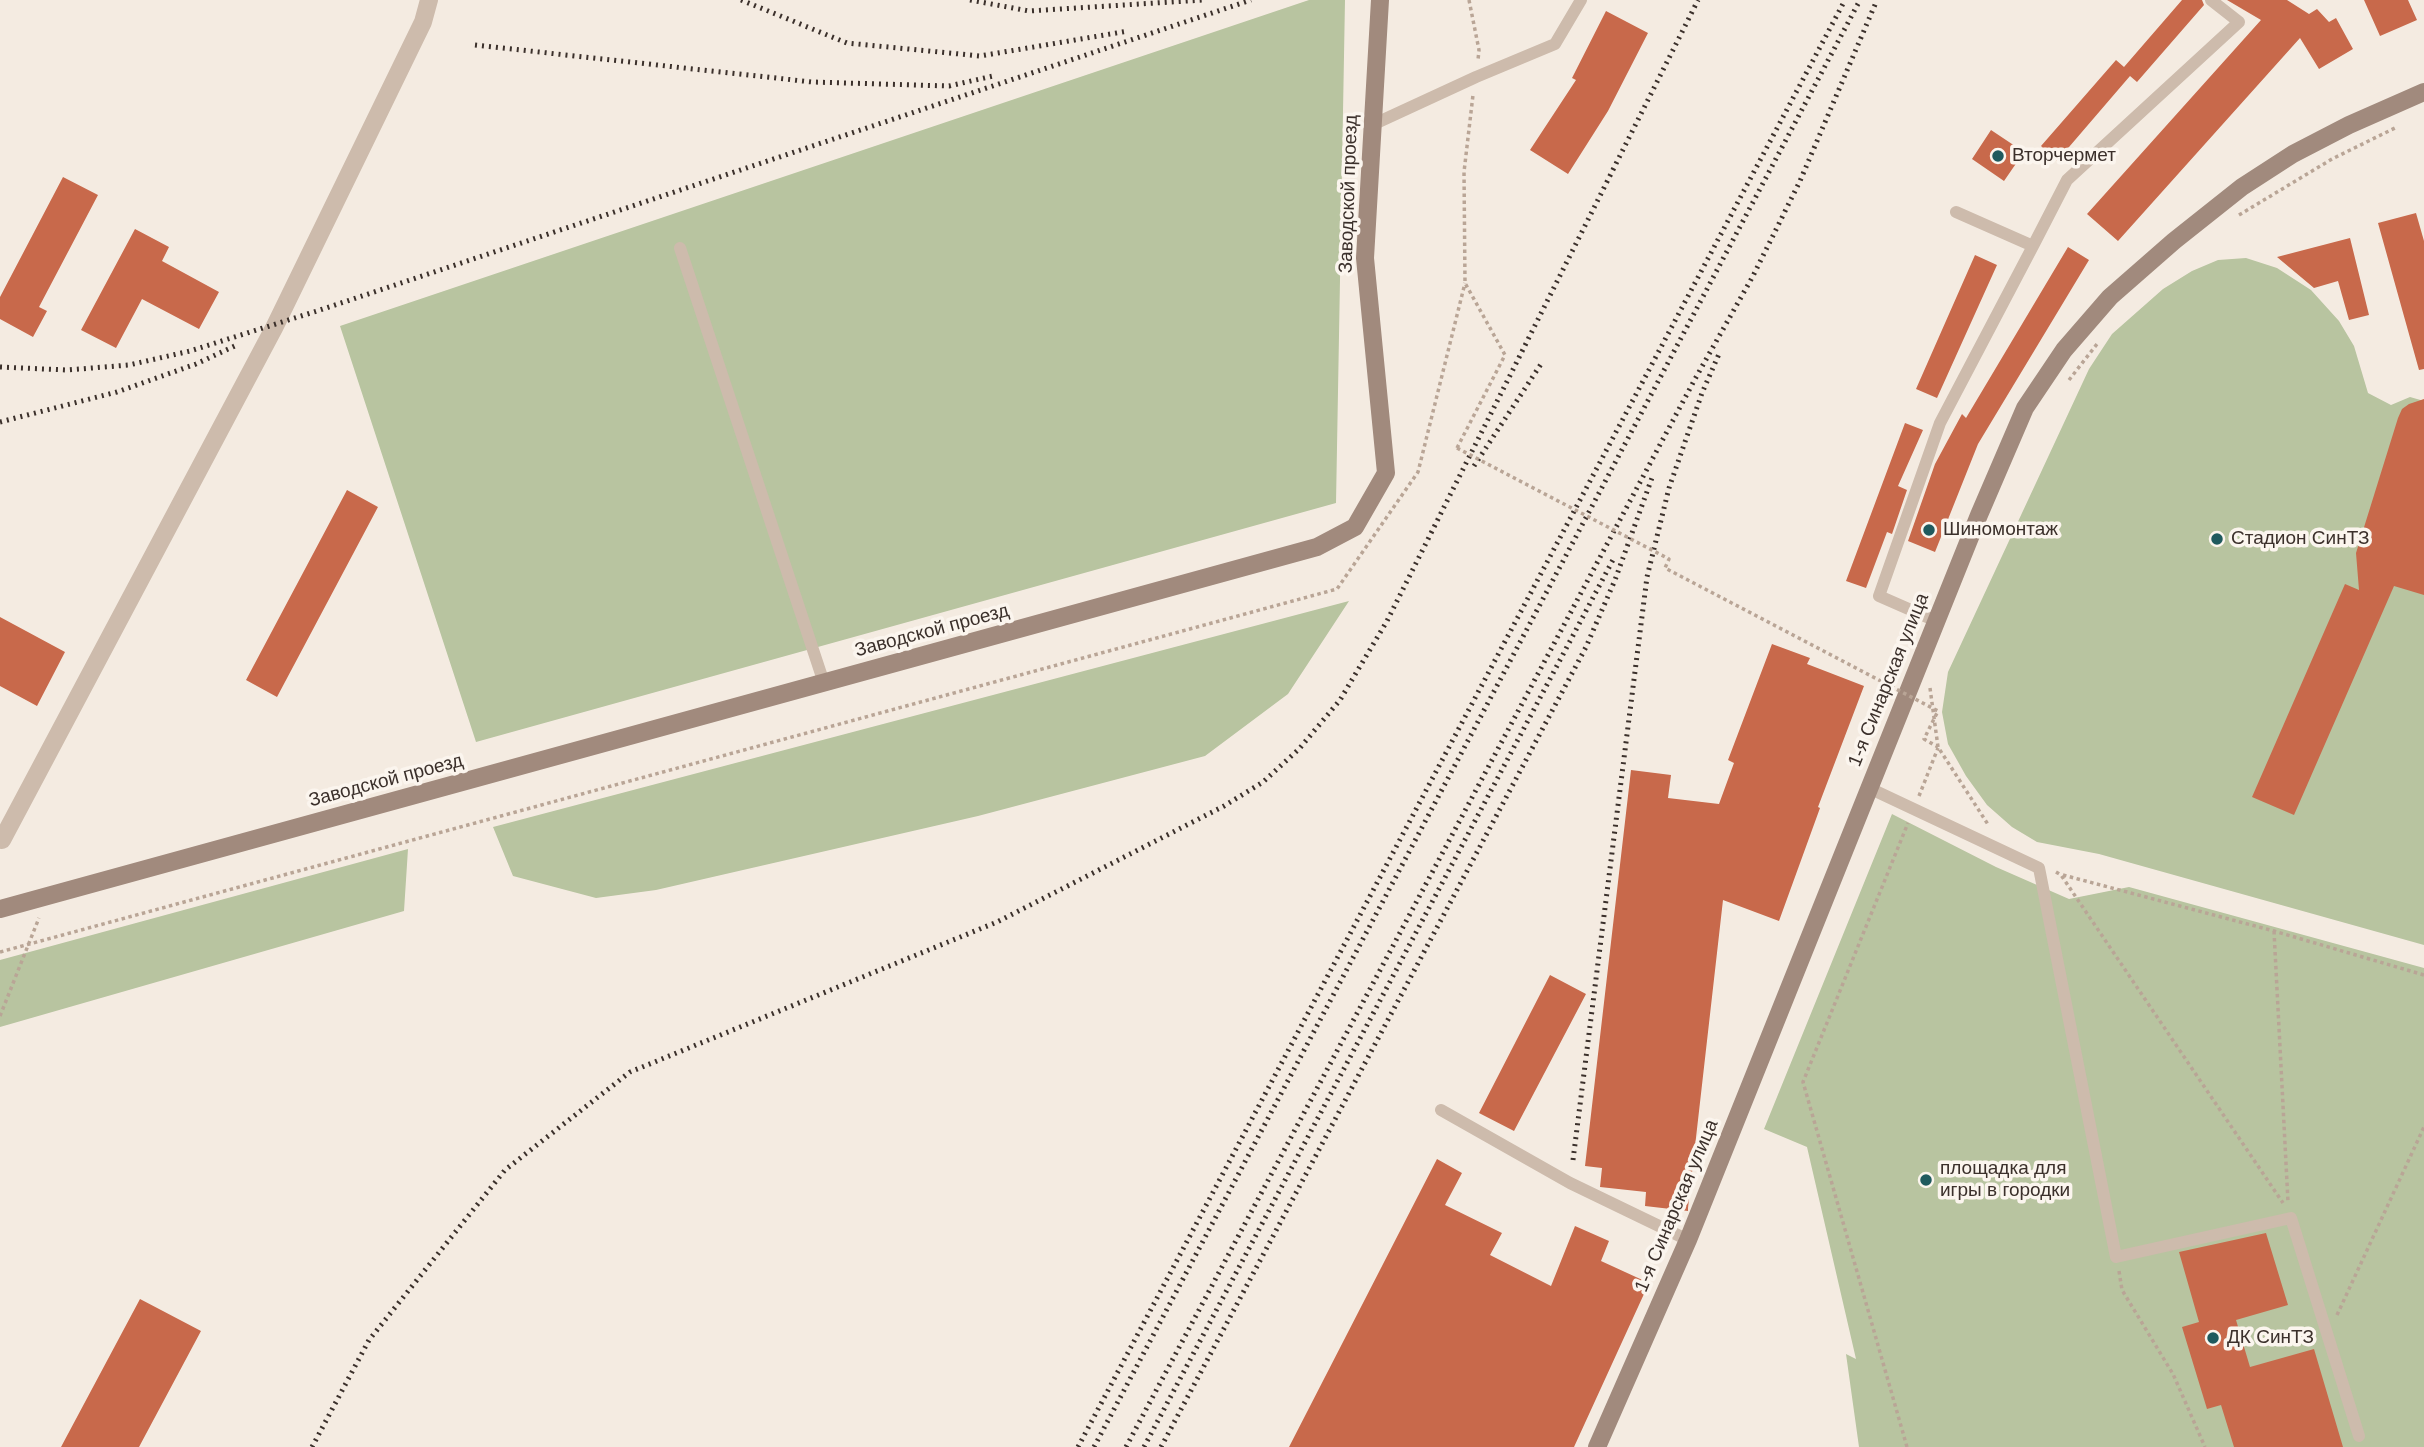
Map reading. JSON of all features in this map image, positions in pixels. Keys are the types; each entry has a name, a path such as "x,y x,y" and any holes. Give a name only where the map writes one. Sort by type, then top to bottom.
{"street":[{"path":"2,840 274,328 423,22 429,0"},
{"name":"Заводской проезд","path":"0,909 1317,547 1355,527 1386,473 1365,258 1380,0"},
{"name":"1-я Синарская улица","path":"1597,1447 1688,1240 1936,621 2025,408 2064,351 2110,297 2242,187 2293,154 2349,125 2424,92"}],"lane":[{"path":"1372,125 1555,44 1581,0"},
{"path":"1936,621 1879,596 1940,422 2067,180 2239,22 2211,0"},
{"path":"1956,212 2033,246"},
{"path":"680,248 824,682"},
{"path":"1869,788 2039,868 2116,1257 2291,1217 2359,1436"},
{"path":"1441,1110 1570,1183 1688,1240"}],"path":[{"path":"1469,0 1479,50 1464,172 1465,284 1505,355 1457,448 1669,559 1665,568 1938,711 1924,739 1938,747"},
{"path":"2229,221 2332,159 2405,122"},
{"path":"2068,381 2101,339"},
{"path":"1934,677 1929,690 1938,747 1992,830"},
{"path":"1917,798 1938,747"},
{"path":"1907,1447 1803,1082 1912,811"},
{"path":"2049,867 2061,875 2424,975"},
{"path":"2061,875 2288,1211 2274,932"},
{"path":"0,1016 48,896"},
{"path":"2333,1324 2424,1127"}],"green space":[{"path":"1309,0 1345,0 1336,503 476,742 340,326"},
{"name":"Стадион СинТЗ","path":"2246,258 2277,268 2311,290 2339,321 2354,346 2368,393 2391,405 2410,397 2424,401 2424,945 2099,854 2037,842 2012,827 1987,805 1948,744 1942,712 1948,672 2089,369 2112,334 2163,289 2192,271 2218,260"},
{"path":"1349,601 1288,694 1205,756 978,816 656,890 596,898 513,876 493,827"},
{"path":"1892,814 1996,867 2069,899 2129,887 2424,968 2424,1447 1859,1447 1846,1354 1856,1359 1807,1147 1764,1129"},
{"path":"408,849 404,911 0,1027 0,960"}],"building":[{"path":"2182,0 2202,0 2204,5 2137,82 2130,76 2057,161 2041,146 2116,60 2124,67"},
{"path":"2227,0 2287,0 2309,14 2317,9 2329,22 2336,18 2353,49 2319,69 2300,38 2118,241 2087,214 2261,20"},
{"path":"2364,0 2408,0 2417,20 2380,36"},
{"path":"1606,11 1648,33 1608,111 1568,174 1530,150 1576,80 1572,78"},
{"name":"Вторчермет","path":"1991,130 2024,152 2004,181 1972,159"},
{"path":"63,177 98,195 39,307 47,311 33,337 0,319 0,297"},
{"path":"2416,213 2424,241 2424,369 2419,370 2378,223"},
{"path":"135,229 169,247 162,261 219,292 199,329 142,299 116,348 81,330"},
{"path":"2350,238 2369,315 2349,320 2338,281 2314,288 2277,257"},
{"path":"2068,247 2089,260 1978,444 1935,552 1908,541 1935,464 1962,414 1966,418"},
{"path":"1975,255 1997,265 1937,398 1916,389"},
{"path":"2424,399 2424,595 2394,586 2294,815 2252,797 2345,584 2359,590 2356,553 2398,418 2402,409"},
{"path":"1905,423 1923,430 1898,486 1907,490 1892,534 1887,532 1866,588 1846,581"},
{"path":"347,490 378,507 277,697 246,680"},
{"path":"0,617 65,652 37,706 0,686"},
{"path":"1772,644 1810,658 1807,664 1864,686 1818,807 1820,808 1779,921 1723,900 1688,1211 1645,1206 1646,1192 1600,1187 1602,1168 1585,1166 1631,770 1671,775 1668,798 1719,804 1734,763 1728,760"},
{"path":"1550,975 1586,994 1514,1131 1479,1113"},
{"path":"1437,1159 1462,1173 1445,1205 1502,1233 1490,1255 1551,1286 1575,1226 1609,1241 1601,1261 1649,1283 1574,1447 1289,1447"},
{"name":"ДК СинТЗ","path":"2266,1233 2288,1305 2236,1320 2250,1367 2314,1349 2343,1447 2234,1447 2221,1405 2207,1409 2182,1327 2199,1322 2179,1252"},
{"path":"140,1299 201,1331 139,1447 61,1447"}],"railway":[{"path":"741,0 847,43 980,56 1128,31"},
{"path":"970,0 1029,11 1203,0"},
{"path":"0,367 67,370 129,365 190,351 1251,0"},
{"path":"312,1447 369,1340 505,1170 630,1072 997,922 1224,806 1263,782 1299,749 1340,700 1387,621 1698,0"},
{"path":"1078,1447 1845,0"},
{"path":"1094,1447 1860,0"},
{"path":"1126,1447 1695,379 1753,276 1800,181 1877,0"},
{"path":"475,45 812,82 949,86 993,76"},
{"path":"0,422 117,392 196,364 239,344"},
{"path":"1573,1160 1647,577 1669,488 1702,393 1719,354"},
{"path":"1474,466 1543,361"},
{"path":"1161,1447 1586,647 1615,580 1653,475"},
{"path":"1144,1447 1615,556"}],"place":[{"name":"Вторчермет","path":"1998,156"},
{"name":"Шиномонтаж","path":"1929,530"},
{"name":"Стадион СинТЗ","path":"2217,539"},
{"name":"площадка для игры в городки","path":"1926,1180"},
{"name":"ДК СинТЗ","path":"2213,1338"}]}
